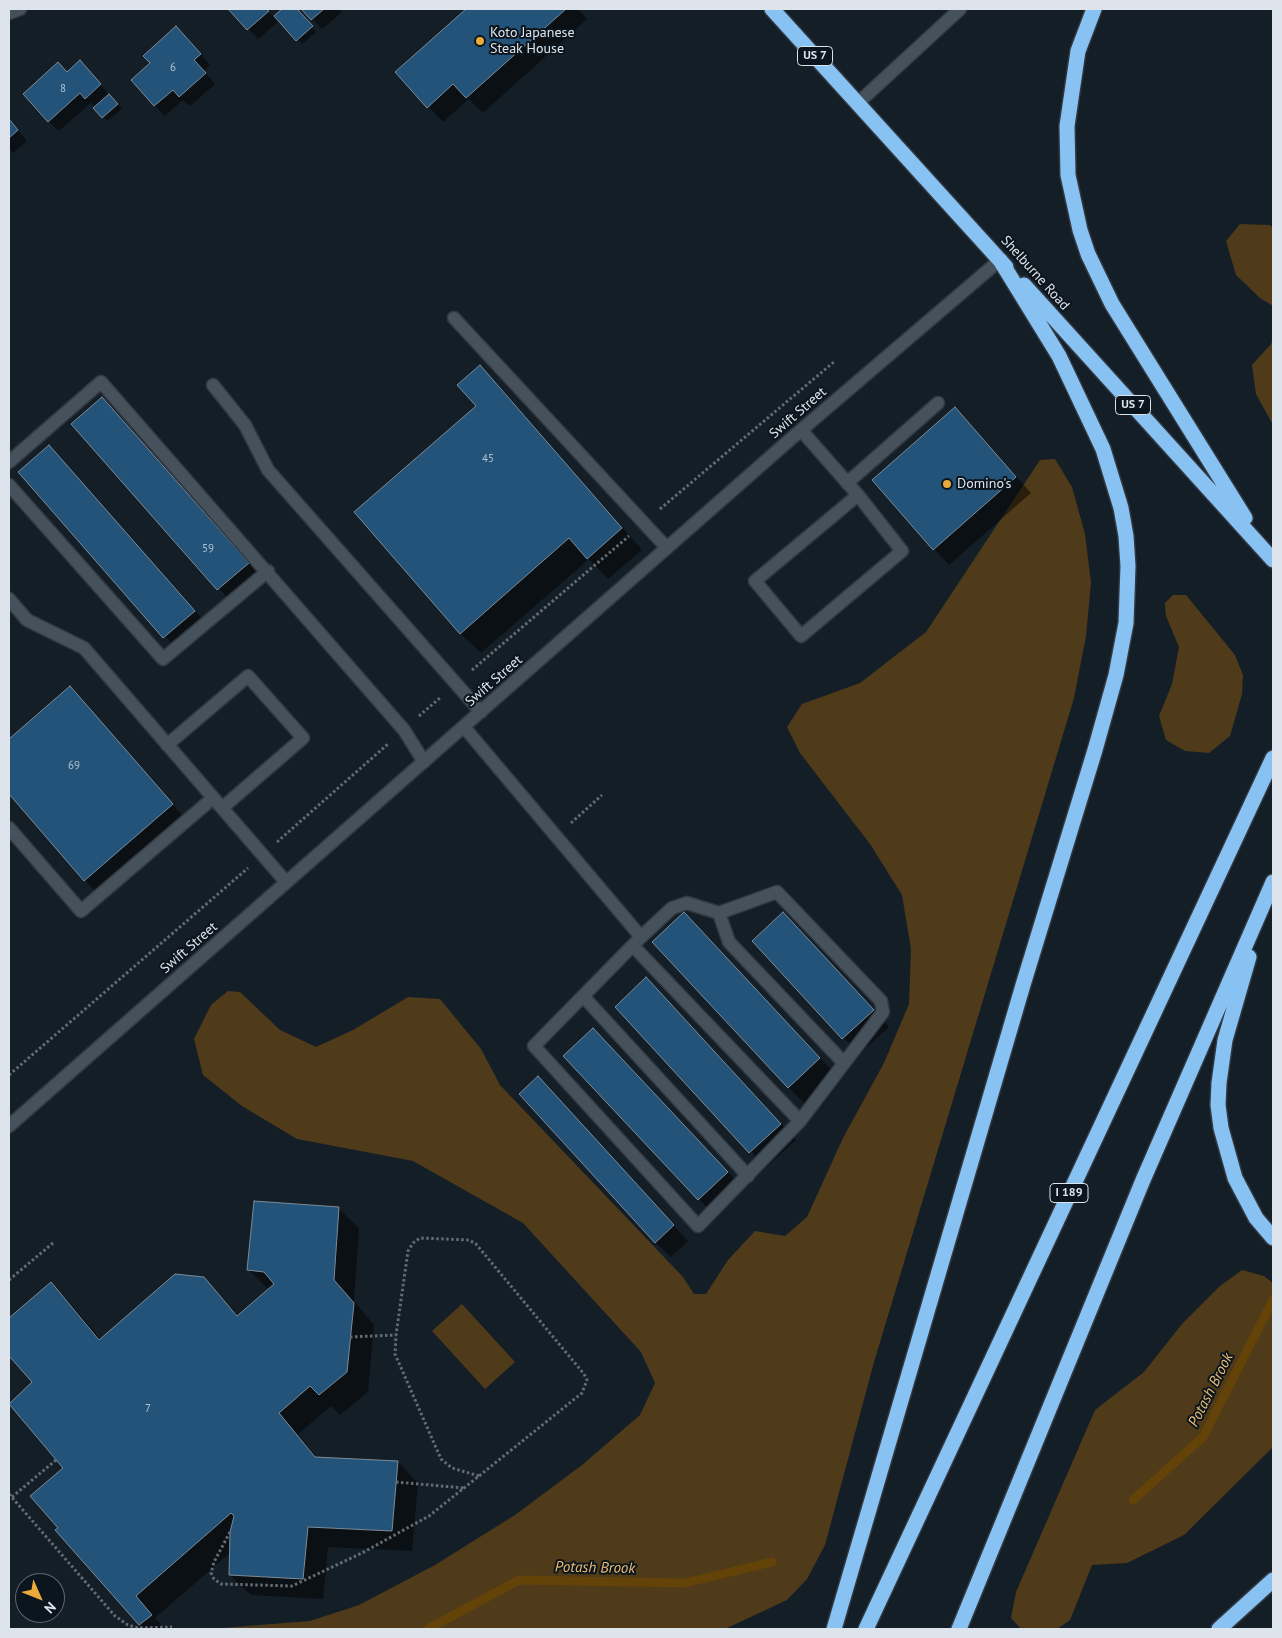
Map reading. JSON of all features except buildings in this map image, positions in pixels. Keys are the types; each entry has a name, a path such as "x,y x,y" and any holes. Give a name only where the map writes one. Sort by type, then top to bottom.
{"highway":[{"name":"Shelburne Road","path":"772,9 1269,555"},
{"path":"1094,9 1078,51 1067,126 1068,175 1080,230 1088,254 1112,304 1269,555"},
{"path":"834,1629 1020,994 1095,750 1116,675 1126,623 1128,566 1126,536 1121,508 1103,450 1059,356 1000,260"},
{"name":"I 189","path":"866,1629 1273,758"},
{"path":"1273,882 1225,1040 1218,1105 1221,1128 1235,1178 1256,1218 1273,1238"},
{"path":"959,1629 1143,1180 1273,882"},
{"path":"1219,1629 1273,1580"}],"street":[{"path":"9,13 20,9"},
{"path":"858,103 960,9"},
{"name":"Swift Street","path":"9,1126 801,430 1000,260"},
{"path":"454,318 667,548"},
{"path":"9,462 101,382 268,571 404,730 424,762"},
{"path":"213,385 245,425 268,470 481,712"},
{"path":"847,482 938,403"},
{"path":"801,430 858,495 902,551 801,636 755,581 858,495"},
{"path":"9,485 163,659 268,571"},
{"path":"9,599 27,620 84,648 286,882"},
{"path":"167,745 248,676 303,738 222,808"},
{"path":"464,727 555,837 637,941 800,1121"},
{"path":"9,828 81,911 213,798"},
{"path":"777,892 881,1001 883,1012 800,1121 698,1226 534,1046 672,908 687,903 719,913 777,892"},
{"path":"719,913 729,942 844,1063"},
{"path":"583,996 748,1176"}],"path":[{"path":"555,837 602,795"},
{"path":"230,1532 214,1562 212,1573 214,1579 221,1584 292,1586 362,1553 429,1516 479,1476 582,1393 587,1380 584,1374 476,1244 469,1240 420,1238 413,1243 407,1256 396,1335 396,1354 441,1459 452,1468 479,1476"},
{"path":"9,1280 53,1243"},
{"path":"350,1337 396,1335"},
{"path":"12,1497 56,1460"},
{"path":"396,1482 464,1488"},
{"path":"9,1494 115,1616 128,1625 138,1628 172,1627"}],"shaded area":[{"path":"1240,224 1270,225 1273,228 1273,306 1260,298 1236,275 1226,241"},
{"path":"1273,336 1273,425 1256,394 1252,365 1271,344"},
{"path":"1055,459 1072,487 1085,534 1091,583 1086,636 1074,698 874,1362 825,1545 807,1579 787,1600 725,1629 209,1629 310,1621 359,1605 435,1565 515,1515 582,1465 640,1415 655,1383 641,1352 523,1223 413,1161 297,1139 242,1106 203,1075 194,1039 211,1005 228,991 240,992 280,1030 316,1047 353,1030 408,997 440,999 481,1049 500,1085 683,1277 694,1294 706,1294 728,1260 755,1231 785,1236 807,1217 843,1138 884,1063 909,1004 911,949 902,895 870,844 800,753 787,727 802,704 860,683 926,632 1040,460"},
{"path":"1173,595 1186,595 1235,655 1243,675 1242,694 1230,736 1209,753 1185,751 1166,740 1159,716 1172,684 1179,647 1166,616 1165,603"},
{"path":"1242,1270 1264,1276 1273,1283 1273,1447 1184,1535 1127,1563 1092,1565 1070,1620 1057,1629 1021,1629 1011,1618 1016,1592 1095,1410 1144,1372 1182,1324 1220,1286"},
{"path":"462,1304 515,1362 485,1389 432,1331"}],"waterway":[{"name":"Potash Brook","path":"1133,1500 1203,1437 1273,1300"},
{"name":"Potash Brook","path":"428,1629 519,1580 685,1583 772,1562"}],"place":[{"name":"Koto Japanese Steak House","path":"480,41"},
{"name":"Domino's","path":"947,484"}]}
